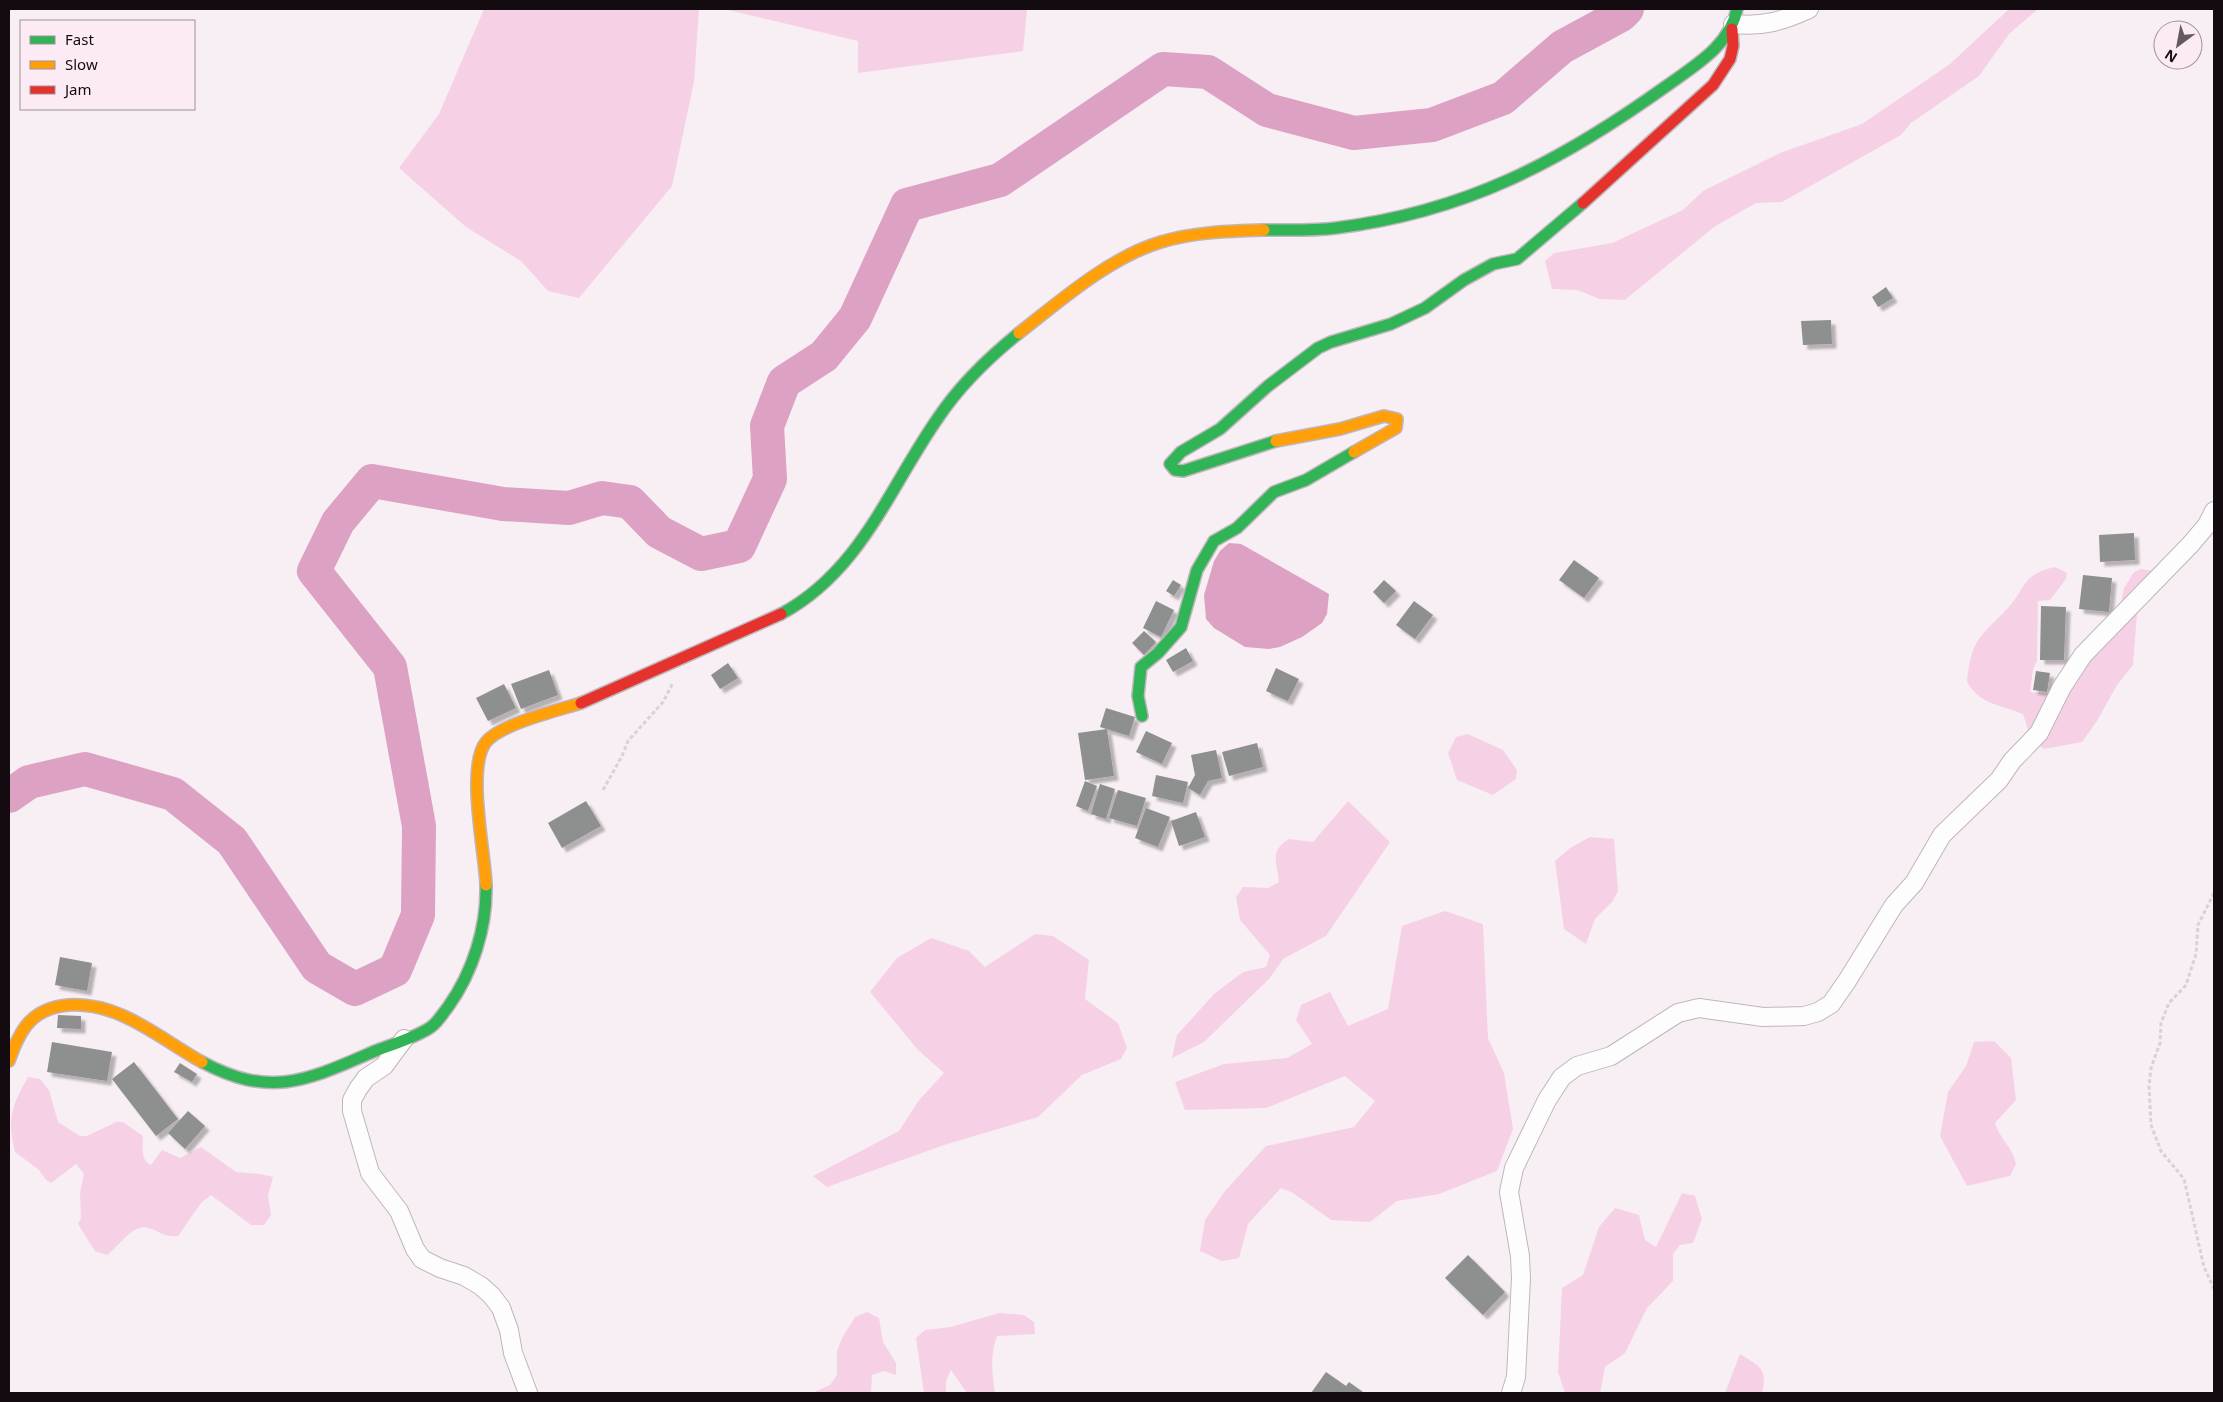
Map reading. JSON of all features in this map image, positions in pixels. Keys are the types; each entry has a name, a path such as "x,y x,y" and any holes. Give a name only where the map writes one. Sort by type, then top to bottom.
{"street":[{"path":"1734,21 1768,25 1810,9"},
{"path":"9,1061 18,1035 32,1018 49,1008 74,1004 98,1007 125,1015 210,1066 241,1077 272,1084 299,1080 326,1072 431,1027 444,1014 463,983 480,938 486,894 480,827 478,764 482,748 489,737 508,727 593,698 684,656 762,624 802,602 834,577 854,554 936,419 964,380 998,348 1112,265 1157,242 1186,235 1334,228 1406,216 1459,202 1504,184 1623,120 1702,58 1734,21"},
{"path":"1142,716 1138,696 1141,667 1158,653 1181,627 1192,594 1197,570 1214,541 1237,528 1274,492 1306,480 1396,428 1397,420 1384,416 1340,429 1268,442 1183,471 1174,470 1170,464 1181,452 1220,429 1268,386 1318,348 1391,324 1424,308 1464,280 1492,264 1517,259 1558,226 1713,85 1731,61 1735,47 1734,21"},
{"path":"1511,1393 1516,1376 1521,1278 1520,1256 1509,1192 1514,1168 1547,1100 1562,1077 1577,1066 1611,1056 1678,1013 1699,1008 1763,1018 1804,1016 1818,1012 1831,1004 1848,981 1894,905 1914,883 1942,836 1960,816 1999,780 2012,761 2039,733 2062,687 2084,655 2190,545 2207,525 2214,512"},
{"path":"404,1039 384,1066 366,1078 352,1100 352,1111 359,1141 370,1173 399,1211 415,1248 422,1259 440,1268 464,1276 481,1286 496,1302 509,1330 513,1353 528,1393"}],"path":[{"path":"603,790 628,742 663,702 672,688 684,656"},
{"path":"2214,893 2198,925 2196,954 2186,985 2169,1003 2161,1023 2160,1043 2151,1068 2149,1086 2151,1125 2161,1151 2184,1179 2204,1267 2214,1289"}],"shaded area":[{"path":"484,9 699,9 694,82 672,186 579,298 548,291 521,261 466,227 399,168 439,114"},
{"path":"724,9 1027,9 1023,51 858,73 858,41"},
{"path":"2009,9 2038,9 2009,34 1979,76 1911,123 1901,135 1782,202 1756,203 1714,227 1625,300 1600,299 1577,290 1552,289 1545,261 1554,253 1612,243 1683,210 1703,191 1780,153 1862,124 1950,64"},
{"path":"1229,543 1241,544 1329,594 1327,614 1322,623 1302,637 1280,647 1269,649 1245,647 1214,628 1206,619 1204,595 1214,561 1220,551"},
{"path":"2055,567 2067,573 2066,579 2050,600 2038,601 2037,661 2033,669 2030,692 2051,694 2062,692 2080,676 2119,610 2124,588 2134,572 2141,569 2154,571 2161,585 2137,614 2133,665 2117,685 2097,721 2082,742 2044,749 2030,736 2023,714 1978,696 1967,682 1971,656 1978,640 2014,601 2030,578 2044,570"},
{"path":"1468,734 1503,750 1517,770 1516,779 1493,795 1457,780 1448,753 1456,737"},
{"path":"1348,801 1390,842 1326,936 1283,959 1269,979 1204,1042 1172,1058 1177,1035 1214,994 1243,972 1266,967 1270,955 1240,920 1236,897 1243,887 1268,888 1279,882 1276,858 1279,848 1283,843 1289,839 1313,842"},
{"path":"1590,837 1614,839 1618,891 1613,901 1595,919 1586,944 1564,929 1555,861 1570,848"},
{"path":"1445,911 1483,924 1488,1038 1504,1073 1513,1129 1497,1171 1439,1194 1397,1201 1370,1222 1331,1220 1293,1193 1281,1188 1248,1224 1239,1258 1222,1261 1200,1251 1205,1220 1225,1191 1266,1146 1354,1127 1375,1101 1345,1076 1266,1108 1185,1110 1175,1082 1224,1064 1287,1058 1312,1044 1296,1020 1301,1005 1330,992 1348,1026 1388,1009 1402,926"},
{"path":"1035,934 1053,936 1089,960 1085,999 1118,1023 1127,1048 1121,1059 1082,1075 1038,1117 944,1145 827,1187 813,1176 899,1131 919,1100 944,1073 918,1050 870,992 897,958 931,938 969,951 985,967"},
{"path":"1994,1041 2011,1058 2016,1100 1995,1123 2016,1164 2010,1176 1967,1186 1940,1136 1948,1092 1966,1066 1974,1042"},
{"path":"28,1077 40,1079 49,1090 58,1122 80,1136 87,1136 116,1122 123,1122 143,1136 144,1157 147,1163 151,1165 162,1150 180,1158 201,1147 236,1172 273,1177 268,1195 271,1215 264,1225 251,1225 211,1195 201,1203 178,1236 165,1235 142,1227 132,1232 107,1255 95,1251 78,1224 81,1218 80,1193 84,1174 76,1164 51,1183 46,1180 39,1170 15,1152 11,1130 12,1113"},
{"path":"1682,1193 1695,1196 1702,1219 1693,1243 1680,1245 1673,1254 1673,1281 1647,1308 1625,1353 1605,1367 1600,1393 1565,1393 1558,1372 1562,1288 1583,1275 1599,1227 1615,1208 1639,1215 1645,1240 1656,1247"},
{"path":"867,1312 879,1318 883,1342 896,1363 896,1375 884,1371 872,1375 871,1393 812,1393 830,1385 837,1375 837,1351 842,1338 855,1317"},
{"path":"999,1313 1024,1315 1034,1322 1035,1334 997,1336 992,1364 995,1393 967,1393 951,1370 946,1381 946,1393 924,1393 916,1338 925,1330 951,1327"},
{"path":"1740,1354 1757,1365 1763,1373 1764,1385 1762,1393 1725,1393"}],"building":[{"path":"1886,287 1893,298 1878,307 1872,297"},
{"path":"1831,320 1832,344 1803,345 1801,321"},
{"path":"2134,533 2135,560 2100,562 2099,535"},
{"path":"1574,560 1599,578 1584,598 1559,580"},
{"path":"2083,575 2112,578 2109,612 2079,609"},
{"path":"1173,580 1181,585 1174,596 1166,591"},
{"path":"1384,580 1396,591 1384,603 1373,592"},
{"path":"1156,601 1174,610 1161,637 1143,628"},
{"path":"1414,601 1433,615 1415,639 1396,625"},
{"path":"2041,606 2066,607 2064,660 2040,660"},
{"path":"1144,631 1156,642 1144,655 1132,643"},
{"path":"1186,648 1193,661 1173,672 1166,660"},
{"path":"728,663 738,678 720,689 711,675"},
{"path":"1276,668 1299,679 1288,701 1266,691"},
{"path":"549,670 558,695 521,709 511,684"},
{"path":"2036,671 2050,673 2047,692 2033,690"},
{"path":"504,684 516,708 488,721 476,698"},
{"path":"1106,708 1135,717 1129,736 1100,727"},
{"path":"1107,729 1114,776 1085,780 1078,733"},
{"path":"1146,731 1172,743 1162,764 1136,752"},
{"path":"1257,743 1263,767 1229,776 1222,752"},
{"path":"1216,750 1222,778 1208,781 1200,795 1188,788 1195,775 1191,755"},
{"path":"1156,775 1188,782 1183,803 1152,796"},
{"path":"1085,781 1097,786 1088,811 1076,806"},
{"path":"1100,784 1115,789 1106,819 1091,814"},
{"path":"1118,790 1146,798 1137,826 1109,818"},
{"path":"586,801 601,826 562,848 548,823"},
{"path":"1146,808 1170,817 1158,847 1135,838"},
{"path":"1196,812 1205,837 1179,846 1171,821"},
{"path":"60,957 92,963 87,991 55,985"},
{"path":"58,1015 81,1016 81,1029 57,1028"},
{"path":"52,1042 112,1052 107,1081 47,1072"},
{"path":"134,1062 178,1119 156,1136 112,1079"},
{"path":"180,1063 197,1074 192,1082 174,1072"},
{"path":"188,1111 205,1126 185,1149 168,1133"},
{"path":"1468,1255 1505,1292 1483,1315 1445,1278"},
{"path":"1326,1372 1346,1386 1349,1382 1363,1392 1311,1393"}],"waterway":[{"path":"9,796 29,782 85,769 173,794 232,841 317,967 355,989 395,970 418,915 419,826 390,667 314,571 338,522 372,481 503,504 569,508 602,498 630,502 659,532 701,554 739,546 770,479 767,426 784,382 824,356 855,318 907,205 1000,180 1163,69 1208,72 1267,110 1354,133 1432,125 1503,98 1562,47 1621,15 1627,9"}],"traffic: fast":[{"path":"1264,230 1327,229 1383,220 1427,210 1510,180 1549,160 1626,114 1699,63 1727,34 1737,9"},
{"path":"1276,441 1183,471 1175,470 1170,464 1181,452 1220,429 1268,386 1318,348 1331,342 1391,324 1425,308 1464,280 1493,264 1517,259 1583,203"},
{"path":"781,614 809,596 853,552 888,499 920,445 956,394 975,372 1019,333"},
{"path":"1142,716 1138,696 1141,667 1158,653 1181,627 1197,570 1214,541 1237,528 1274,492 1306,480 1354,452"},
{"path":"202,1062 226,1073 249,1080 289,1081 329,1070 425,1031 436,1023 465,979 481,933 486,901 486,885"}],"traffic: slow":[{"path":"1019,333 1086,281 1123,258 1142,249 1186,236 1264,230"},
{"path":"1276,441 1340,429 1384,416 1397,419 1396,428 1354,452"},
{"path":"486,885 477,790 477,770 480,754 486,742 493,735 516,724 581,703"},
{"path":"9,1061 18,1039 29,1022 46,1011 69,1005 105,1009 122,1015 202,1062"}],"traffic: jam":[{"path":"1583,203 1713,85 1730,59 1733,46 1732,29"},
{"path":"581,703 781,614"}]}
